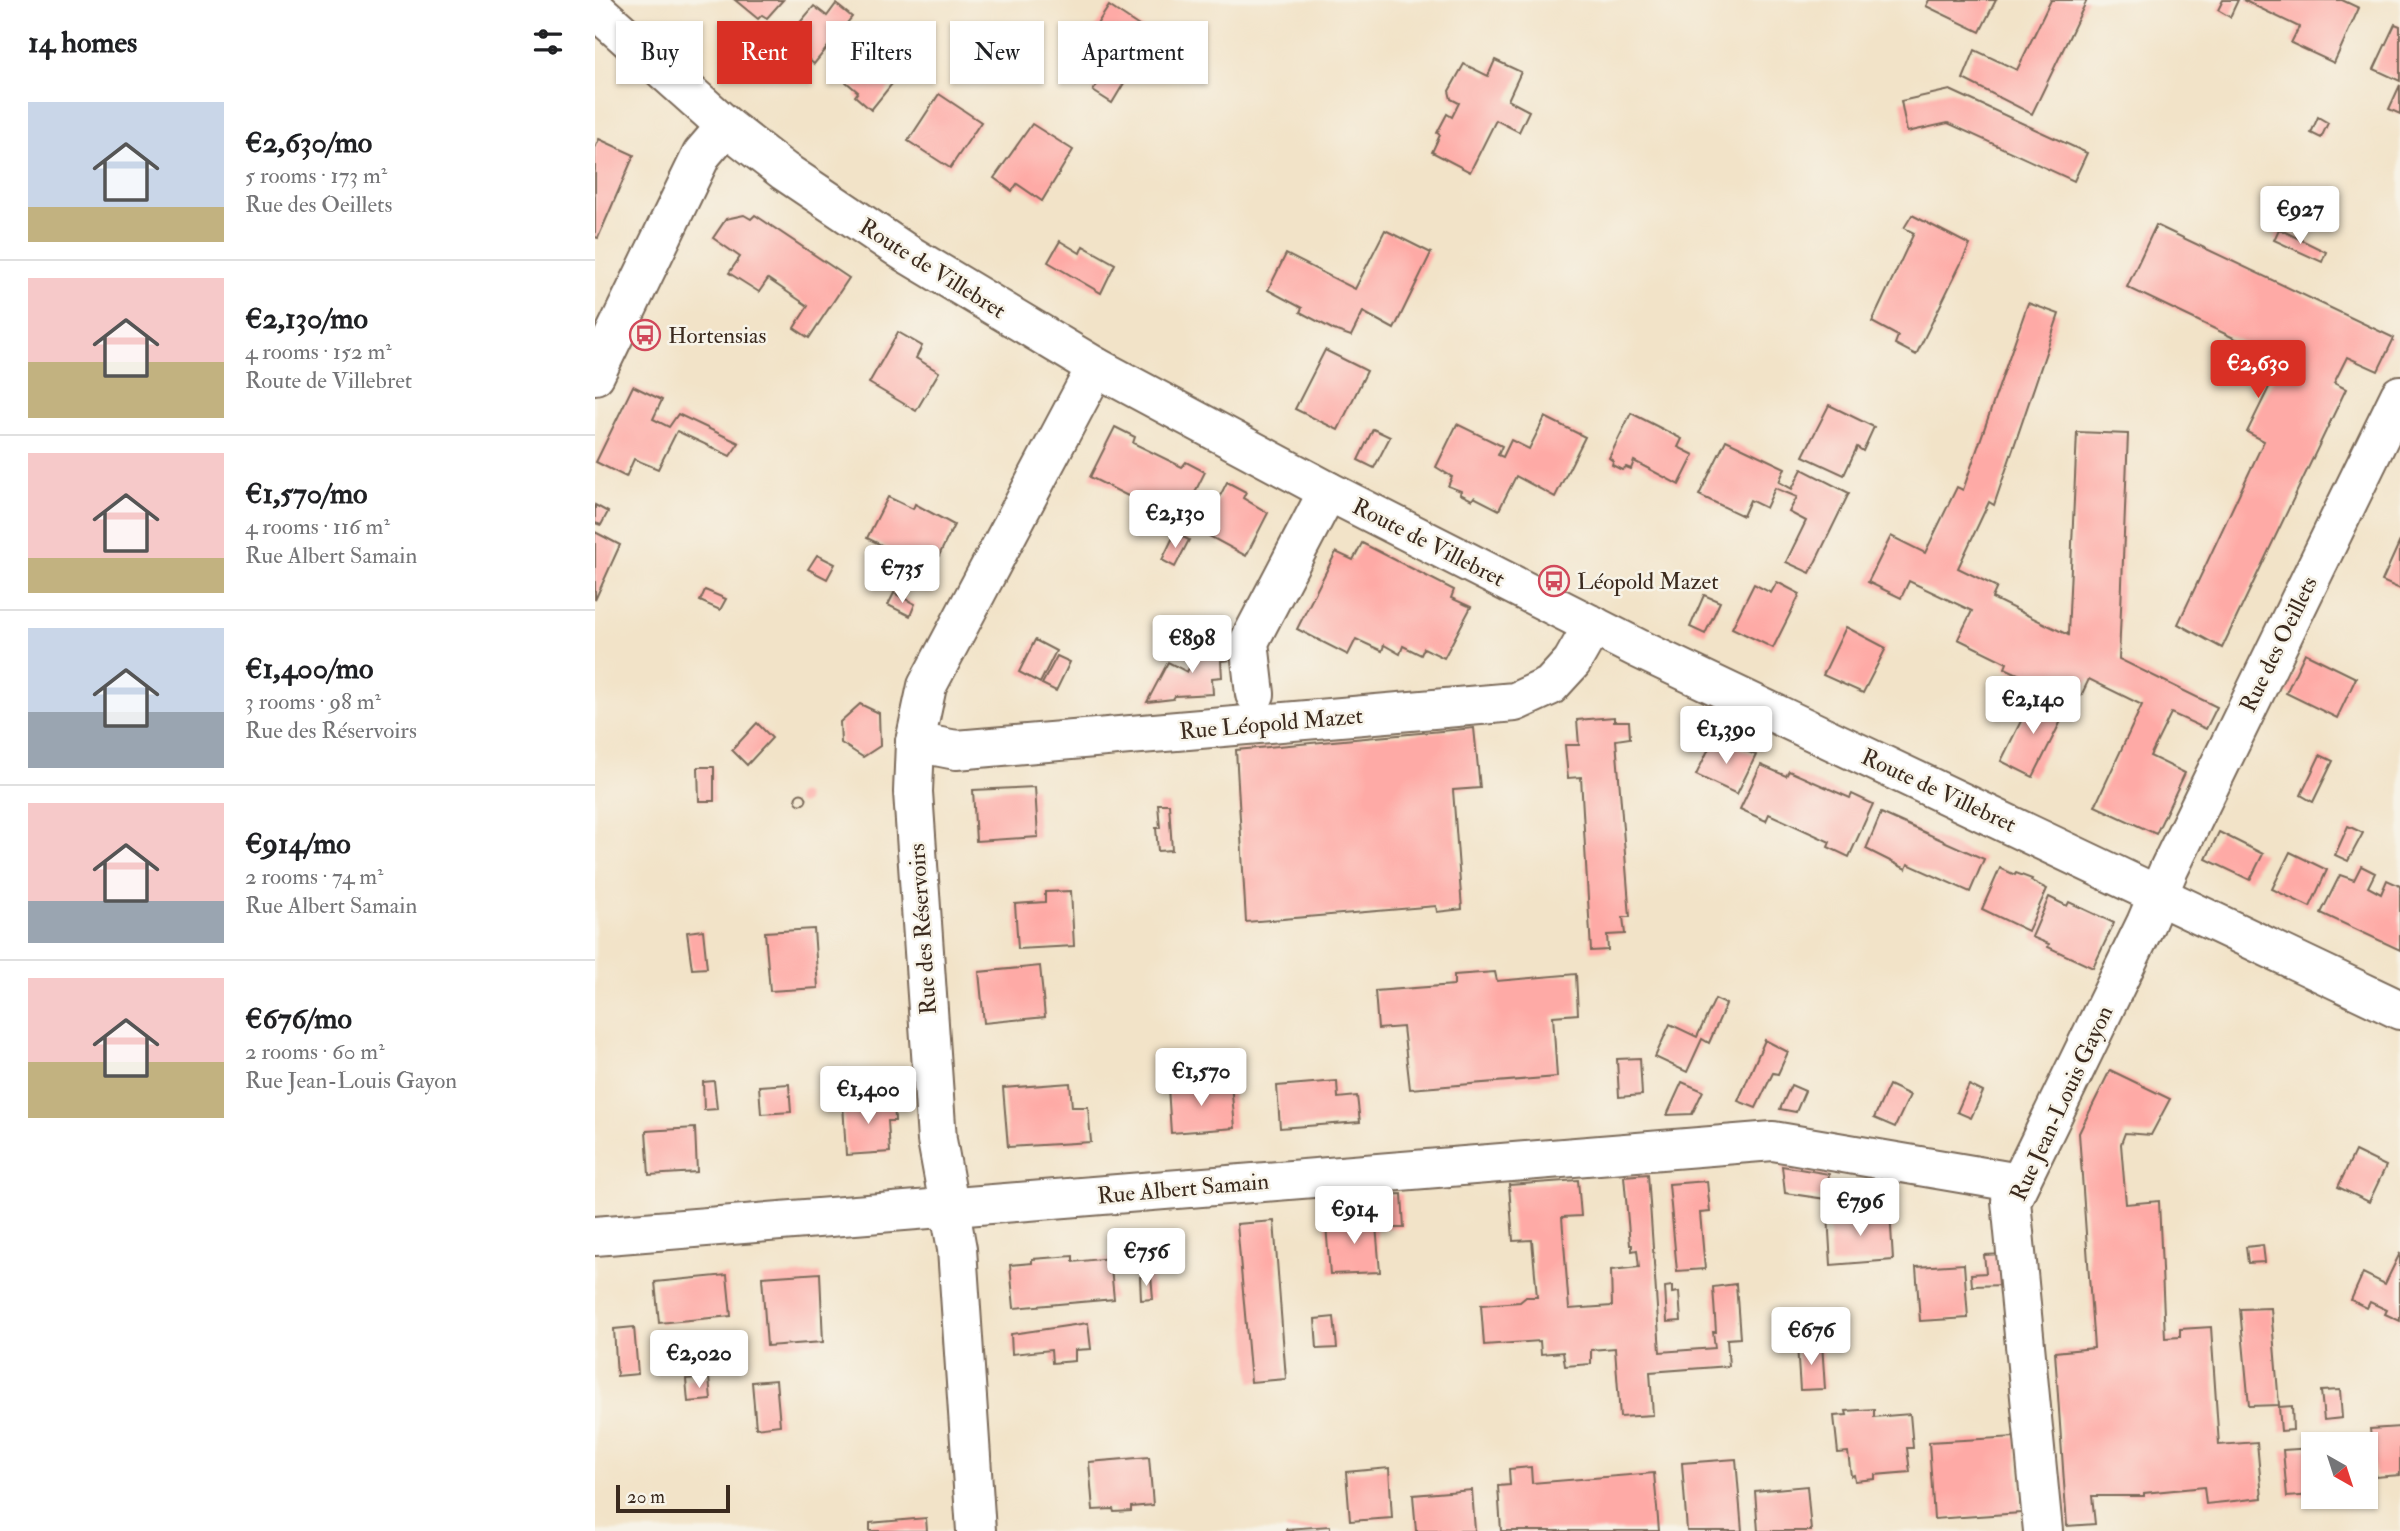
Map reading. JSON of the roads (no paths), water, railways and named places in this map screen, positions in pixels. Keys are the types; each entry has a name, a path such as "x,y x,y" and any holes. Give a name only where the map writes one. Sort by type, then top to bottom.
{"street":[{"name":"Route de Villebret","path":"595,9 726,126 784,171 906,253 1096,367 1328,491 1593,625 2400,1010"},
{"path":"595,375 702,154 726,126"},
{"name":"Rue des Réservoirs","path":"976,1531 957,1249 937,1140 913,792 915,742 927,686 1096,367"},
{"name":"Rue des Oeillets","path":"2158,894 2400,395"},
{"path":"1255,694 1249,642 1328,491"},
{"name":"Rue Léopold Mazet","path":"915,742 956,750 1515,702 1550,686 1572,662 1593,625"},
{"name":"Rue Jean-Louis Gayon","path":"2043,1531 2011,1201 2158,894"},
{"name":"Rue Albert Samain","path":"595,1236 1773,1140 2019,1183"}],"place":[{"name":"Hortensias","path":"645,335"},
{"name":"Léopold Mazet","path":"1554,581"}]}
